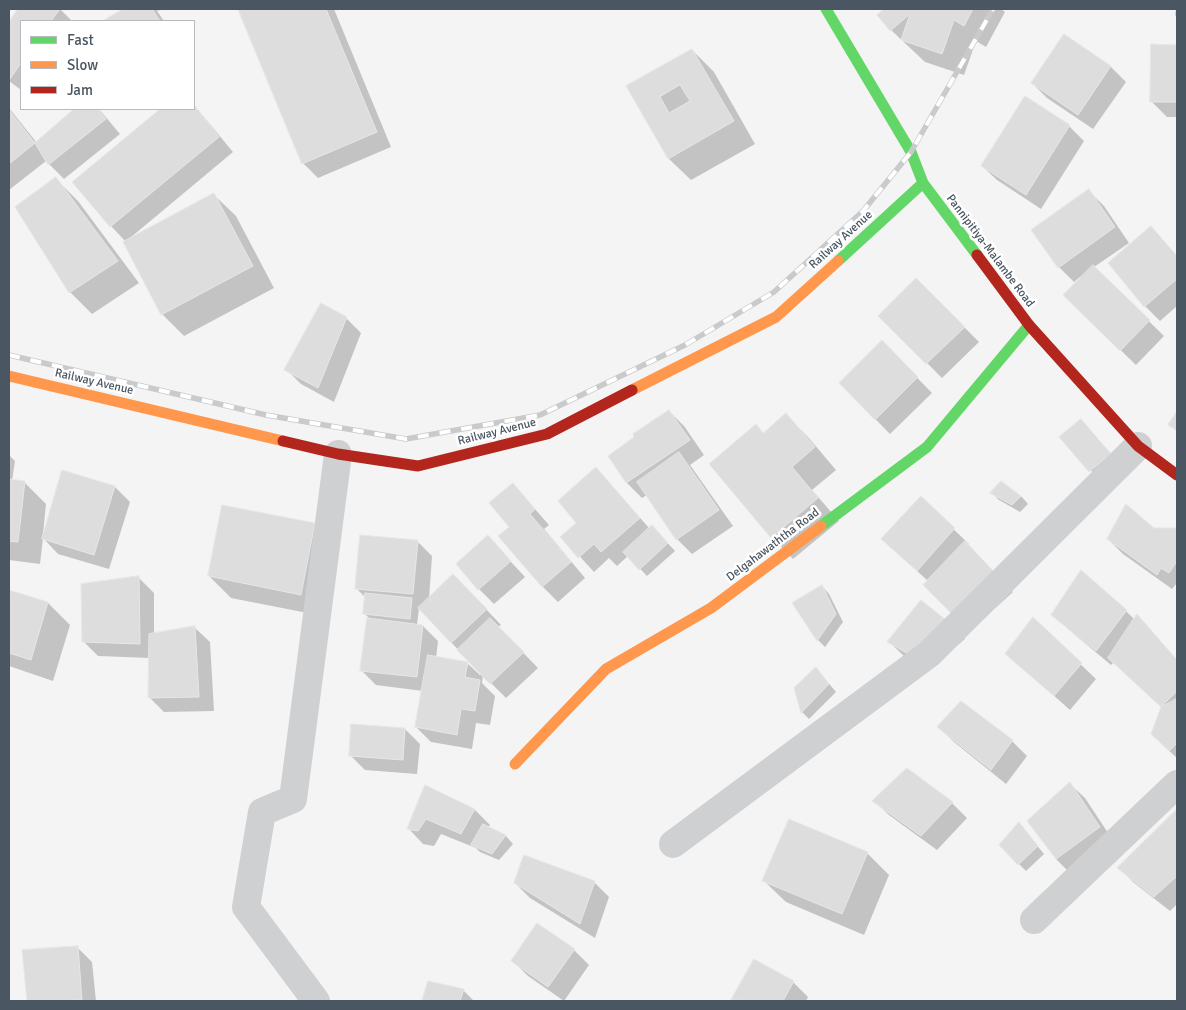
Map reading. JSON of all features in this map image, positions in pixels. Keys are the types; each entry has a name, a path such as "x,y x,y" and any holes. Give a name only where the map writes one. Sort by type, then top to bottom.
{"street":[{"name":"Pannipitiya-Malambe Road","path":"826,9 911,152 923,184 1029,325 1138,446 1177,475"},
{"name":"Railway Avenue","path":"9,376 338,454 418,466 547,434 776,316 923,184"},
{"name":"Delgahawaththa Road","path":"515,764 606,669 712,608 927,447 1029,325"},
{"path":"674,844 929,654 1138,446"},
{"path":"316,1001 246,907 262,812 293,799 338,454"},
{"path":"1034,920 1177,784"}],"building":[{"path":"18,9 60,9 52,20 20,20 20,64 10,79 9,22"},
{"path":"123,9 152,9 159,20 105,20"},
{"path":"238,9 326,9 377,132 302,164"},
{"path":"884,9 973,9 964,26 954,20 942,54 901,40 910,14 890,31 877,15"},
{"path":"1064,34 1111,66 1078,115 1031,83"},
{"path":"1151,44 1177,45 1177,102 1150,102"},
{"path":"692,49 734,121 668,159 626,86","holes":["680,85 690,101 669,113 660,97"]},
{"path":"1025,96 1070,125 1026,195 981,166"},
{"path":"195,106 219,137 110,227 72,182 159,110 195,110"},
{"path":"9,110 35,143 9,164"},
{"path":"73,110 99,110 106,119 48,165 35,143"},
{"path":"56,177 118,261 69,293 15,207"},
{"path":"1089,189 1115,227 1058,268 1031,230"},
{"path":"214,193 253,266 161,315 123,242"},
{"path":"1151,226 1177,256 1177,279 1144,307 1108,263"},
{"path":"1093,265 1150,320 1120,351 1063,295"},
{"path":"916,278 965,327 926,364 878,316"},
{"path":"321,303 347,317 318,388 284,370"},
{"path":"882,340 918,377 875,420 839,383"},
{"path":"669,410 690,440 626,483 608,456 634,437 633,434"},
{"path":"1177,411 1177,431 1168,425"},
{"path":"786,413 815,447 792,467 818,498 771,538 709,464 756,424 763,433"},
{"path":"1081,419 1111,454 1089,472 1059,437"},
{"path":"679,452 719,510 676,540 637,482"},
{"path":"596,467 640,518 601,552 594,544 578,558 560,537 576,523 558,501"},
{"path":"62,470 115,486 94,555 42,539"},
{"path":"9,479 25,481 18,542 9,541"},
{"path":"1001,481 1021,496 1012,505 990,493"},
{"path":"513,483 535,509 530,514 571,562 542,587 498,536 509,527 489,503"},
{"path":"921,496 955,528 917,571 881,539"},
{"path":"1126,504 1154,528 1177,528 1177,561 1169,573 1161,568 1157,575 1107,539"},
{"path":"222,505 315,523 301,595 208,576"},
{"path":"652,525 668,543 639,570 623,552"},
{"path":"360,535 418,540 413,594 355,589"},
{"path":"488,535 511,561 478,590 456,564"},
{"path":"965,541 999,577 955,617 923,585"},
{"path":"1081,570 1127,610 1096,651 1051,615"},
{"path":"453,574 487,609 451,643 418,608"},
{"path":"139,576 140,644 82,642 81,584"},
{"path":"822,585 836,614 817,641 792,603"},
{"path":"9,590 48,602 31,660 9,653"},
{"path":"365,593 412,598 410,619 363,614"},
{"path":"921,600 951,624 912,656 887,642"},
{"path":"1137,614 1177,660 1177,691 1161,707 1108,658"},
{"path":"1033,617 1082,663 1054,696 1005,654"},
{"path":"367,618 423,625 417,677 360,671"},
{"path":"490,618 524,652 490,684 457,650"},
{"path":"195,626 199,697 148,698 149,634"},
{"path":"428,655 468,662 465,677 480,680 475,711 461,709 457,735 415,727"},
{"path":"816,667 829,684 801,713 794,688"},
{"path":"1177,699 1177,743 1169,751 1151,734 1161,707"},
{"path":"961,701 1013,740 991,770 937,727"},
{"path":"351,724 405,728 403,760 349,756"},
{"path":"907,768 953,802 921,836 872,801"},
{"path":"1070,782 1100,827 1056,859 1027,821"},
{"path":"425,785 475,809 461,834 426,819 418,831 407,829"},
{"path":"1177,809 1177,876 1154,897 1117,868"},
{"path":"789,819 868,852 842,914 762,881"},
{"path":"1019,822 1038,846 1018,865 999,845"},
{"path":"483,824 506,835 492,854 471,845"},
{"path":"524,855 595,881 580,924 514,883"},
{"path":"537,923 575,949 548,987 511,961"},
{"path":"78,946 82,1000 27,1001 22,950"},
{"path":"754,959 794,981 783,1001 731,1000"},
{"path":"428,981 464,989 460,1001 422,1001"}],"railway":[{"path":"9,355 266,415 406,439 540,415 685,345 774,292 863,211 911,152 993,9"}],"traffic: fast":[{"path":"826,9 911,152 923,183 977,255"},
{"path":"838,261 923,183"},
{"path":"821,526 927,447 1029,325"}],"traffic: slow":[{"path":"632,390 776,317 838,261"},
{"path":"9,376 283,441"},
{"path":"515,764 606,669 711,608 821,526"}],"traffic: jam":[{"path":"977,255 1029,325 1138,446 1177,475"},
{"path":"283,441 338,454 418,466 547,434 632,390"}]}
